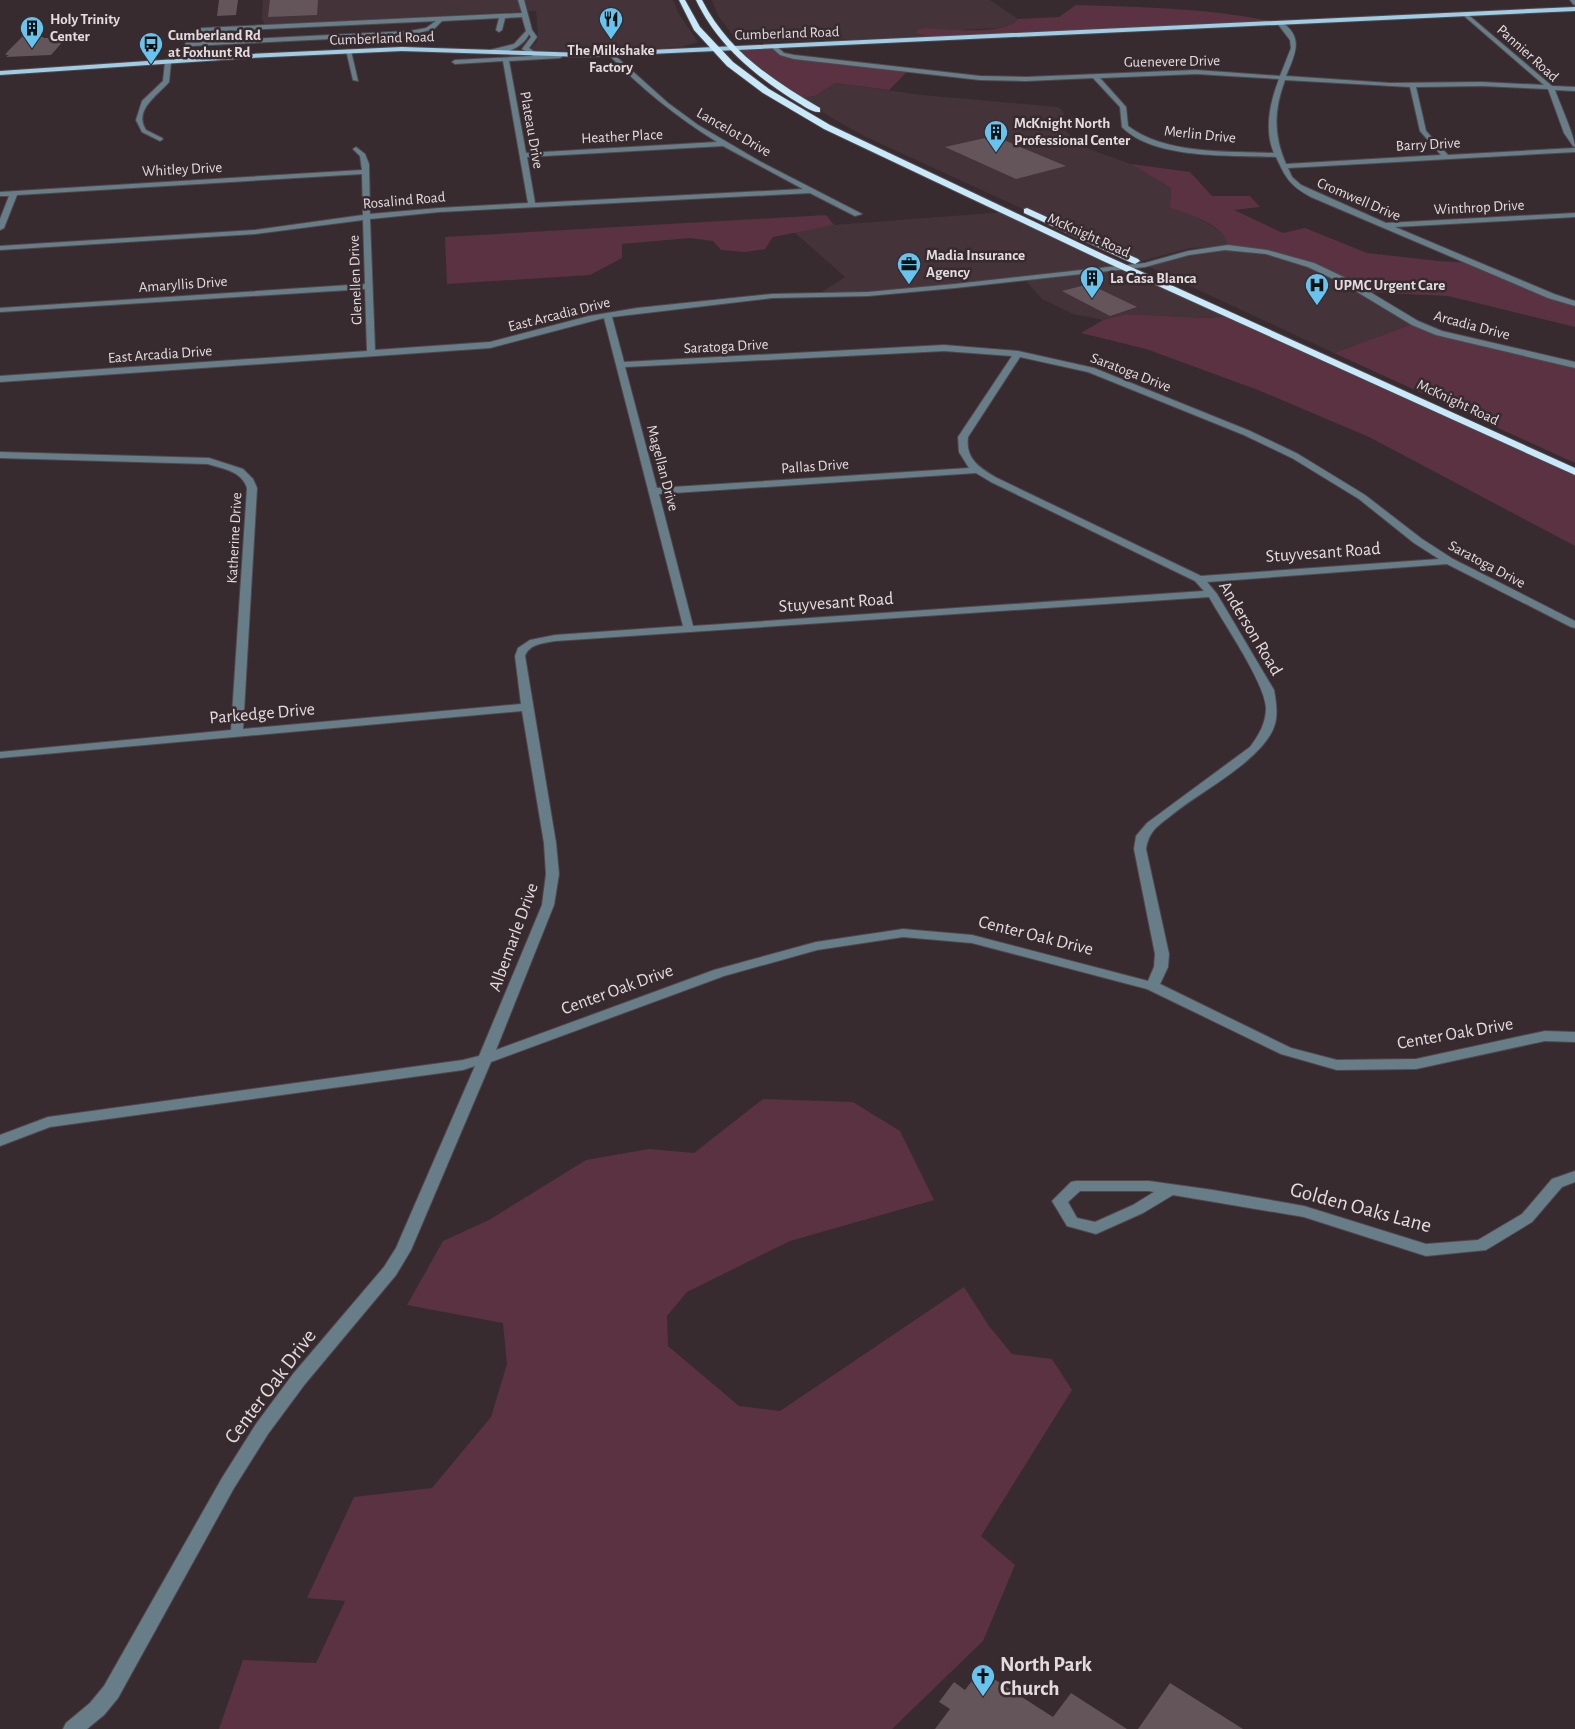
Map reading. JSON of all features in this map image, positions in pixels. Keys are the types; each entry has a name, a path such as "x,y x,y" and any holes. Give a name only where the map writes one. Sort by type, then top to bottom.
{"highway":[{"name":"McKnight Road","path":"682,0 692,21 715,49 741,73 766,91 827,127 982,202 1575,472"},
{"name":"McKnight Road","path":"699,0 710,20 733,48 758,71 783,89 845,127 1575,463"}],"main road":[{"name":"Cumberland Road","path":"0,73 348,51 431,49 560,56 1575,9"}],"street":[{"path":"521,0 529,31 534,37 525,49 536,55"},
{"name":"Pannier Road","path":"1465,14 1551,88 1567,133 1575,145"},
{"path":"188,54 187,38 190,34 202,30 525,15"},
{"path":"499,30 503,16"},
{"path":"188,44 410,33 434,28 439,24 440,18"},
{"name":"Cromwell Drive","path":"1280,23 1294,44 1275,98 1274,144 1289,178 1298,187 1551,296 1575,304"},
{"path":"489,51 515,47 523,42 529,31"},
{"name":"Guenevere Drive","path":"773,46 782,54 794,57 966,77 1011,79 1196,72 1413,86 1482,84 1575,90"},
{"path":"348,51 356,80"},
{"path":"160,139 144,131 139,120 144,102 166,82 171,62 188,54 206,60"},
{"name":"Lancelot Drive","path":"611,54 631,76 660,102 723,144 858,214"},
{"path":"455,62 560,56"},
{"name":"Plateau Drive","path":"506,60 532,206"},
{"name":"Merlin Drive","path":"1094,76 1123,107 1125,127 1142,138 1177,148 1279,155"},
{"path":"1413,86 1423,132 1446,157"},
{"name":"Heather Place","path":"523,155 723,144"},
{"name":"Glenellen Drive","path":"356,149 363,156 365,172 371,353"},
{"name":"Barry Drive","path":"1283,166 1575,150"},
{"name":"Whitley Drive","path":"0,194 365,172"},
{"name":"Rosalind Road","path":"0,248 255,232 366,217 438,210 811,191"},
{"path":"0,228 14,193"},
{"name":"Winthrop Drive","path":"1386,226 1575,215"},
{"name":"Arcadia Drive","path":"1124,267 1180,254 1228,247 1267,252 1311,265 1347,282 1415,323 1439,333 1575,365"},
{"name":"East Arcadia Drive","path":"0,379 490,345 608,314 772,296 902,292 1124,267"},
{"name":"Amaryllis Drive","path":"0,310 369,286"},
{"name":"Magellan Drive","path":"608,314 690,629"},
{"name":"Saratoga Drive","path":"621,365 935,348 986,350 1060,362 1108,376 1279,448 1345,486 1418,541 1449,561 1575,625"},
{"name":"Anderson Road","path":"1018,354 962,437 964,455 978,470 994,480 1199,578 1212,594 1268,690 1272,709 1271,718 1264,737 1248,754 1194,792 1151,826 1140,840 1140,849 1162,954 1160,966 1152,986"},
{"name":"Katherine Drive","path":"0,454 196,459 230,466 246,476 252,488 237,733"},
{"name":"Pallas Drive","path":"654,491 978,470"},
{"name":"Stuyvesant Road","path":"1199,578 1449,561"},
{"name":"Stuyvesant Road","path":"527,706 520,656 522,650 534,642 555,638 1212,594"},
{"name":"Parkedge Drive","path":"0,755 527,706"},
{"name":"Albemarle Drive","path":"485,1059 548,905 552,889 553,876 550,841 527,706"},
{"name":"Center Oak Drive","path":"0,1141 48,1122 444,1069 485,1059 719,973 816,946 903,932 972,939 1152,986 1286,1051 1338,1065 1416,1064 1545,1036 1575,1038"},
{"name":"Center Oak Drive","path":"73,1729 97,1709 111,1692 228,1483 262,1428 299,1379 390,1271 397,1260 456,1130 485,1059"},
{"name":"Golden Oaks Lane","path":"1171,1189 1138,1209 1096,1228 1072,1222 1060,1201 1076,1186 1149,1186 1171,1189 1213,1195 1304,1212 1426,1250 1481,1246 1527,1218 1557,1183 1575,1176"}],"shaded area":[{"path":"263,0 673,0 679,14 698,42 681,47 532,51 532,47 537,42 538,33 536,11 264,24 262,18"},
{"path":"712,0 990,0 1018,19 1013,25 1000,28 959,30 931,37 756,42 736,39 718,16"},
{"path":"1076,5 1198,11 1271,21 940,40 917,33 917,30 925,28 989,30 1002,28 1018,19 1059,17"},
{"path":"773,46 782,54 908,71 889,90 835,83 815,96 797,98 733,48"},
{"path":"835,83 922,95 1058,107 1063,111 1067,133 1089,149 1131,164 1171,188 1170,208 1189,213 1214,227 1224,235 1228,242 1243,248 1311,265 1415,323 1334,353 1145,265 1223,247 1190,248 1138,262 864,136 797,98 815,96"},
{"path":"1131,164 1190,172 1212,196 1250,196 1260,207 1234,210 1283,233 1305,228 1367,253 1473,263 1575,304 1575,327 1448,296 1365,292 1288,258 1228,247 1226,240 1214,227 1196,217 1170,208 1171,188"},
{"path":"1005,212 1234,316 1204,318 1126,314 1103,320 1073,314 1042,299 1023,278 885,293 817,295 845,277 794,232 834,225"},
{"path":"826,215 834,225 773,237 765,249 745,252 721,250 713,241 690,238 622,244 622,258 590,275 447,284 445,237"},
{"path":"1126,314 1204,318 1234,316 1575,472 1575,546 1369,437 1258,390 1146,349 1081,333 1103,320"},
{"path":"1415,323 1425,328 1575,365 1575,463 1334,353"},
{"path":"763,1099 853,1102 900,1131 934,1200 790,1241 687,1292 667,1316 668,1346 739,1406 780,1411 964,1287 989,1326 1012,1354 1052,1359 1072,1390 981,1536 1015,1565 983,1641 892,1729 219,1729 243,1660 316,1663 345,1601 307,1598 354,1497 432,1488 491,1417 507,1364 503,1323 407,1305 443,1241 489,1220 586,1160 649,1149 694,1153"}],"building":[{"path":"219,0 238,0 236,15 217,16"},
{"path":"270,0 318,0 317,15 268,17"},
{"name":"Holy Trinity Center","path":"23,36 66,38 51,55 6,57 9,55 5,55 8,51"},
{"name":"McKnight North Professional Center","path":"994,136 1066,166 1016,179 945,147"},
{"name":"La Casa Blanca","path":"1089,284 1137,307 1110,316 1062,291"},
{"name":"North Park Church","path":"980,1670 1053,1717 1071,1693 1127,1729 935,1729 950,1709 939,1702 954,1682 965,1690"},
{"path":"1170,1683 1243,1729 1138,1729"}],"place":[{"name":"The Milkshake Factory","path":"611,40"},
{"name":"Holy Trinity Center","path":"32,49"},
{"name":"Cumberland Rd at Foxhunt Rd","path":"151,65"},
{"name":"McKnight North Professional Center","path":"996,153"},
{"name":"Madia Insurance Agency","path":"909,285"},
{"name":"La Casa Blanca","path":"1092,299"},
{"name":"UPMC Urgent Care","path":"1317,306"},
{"name":"North Park Church","path":"983,1697"}]}
